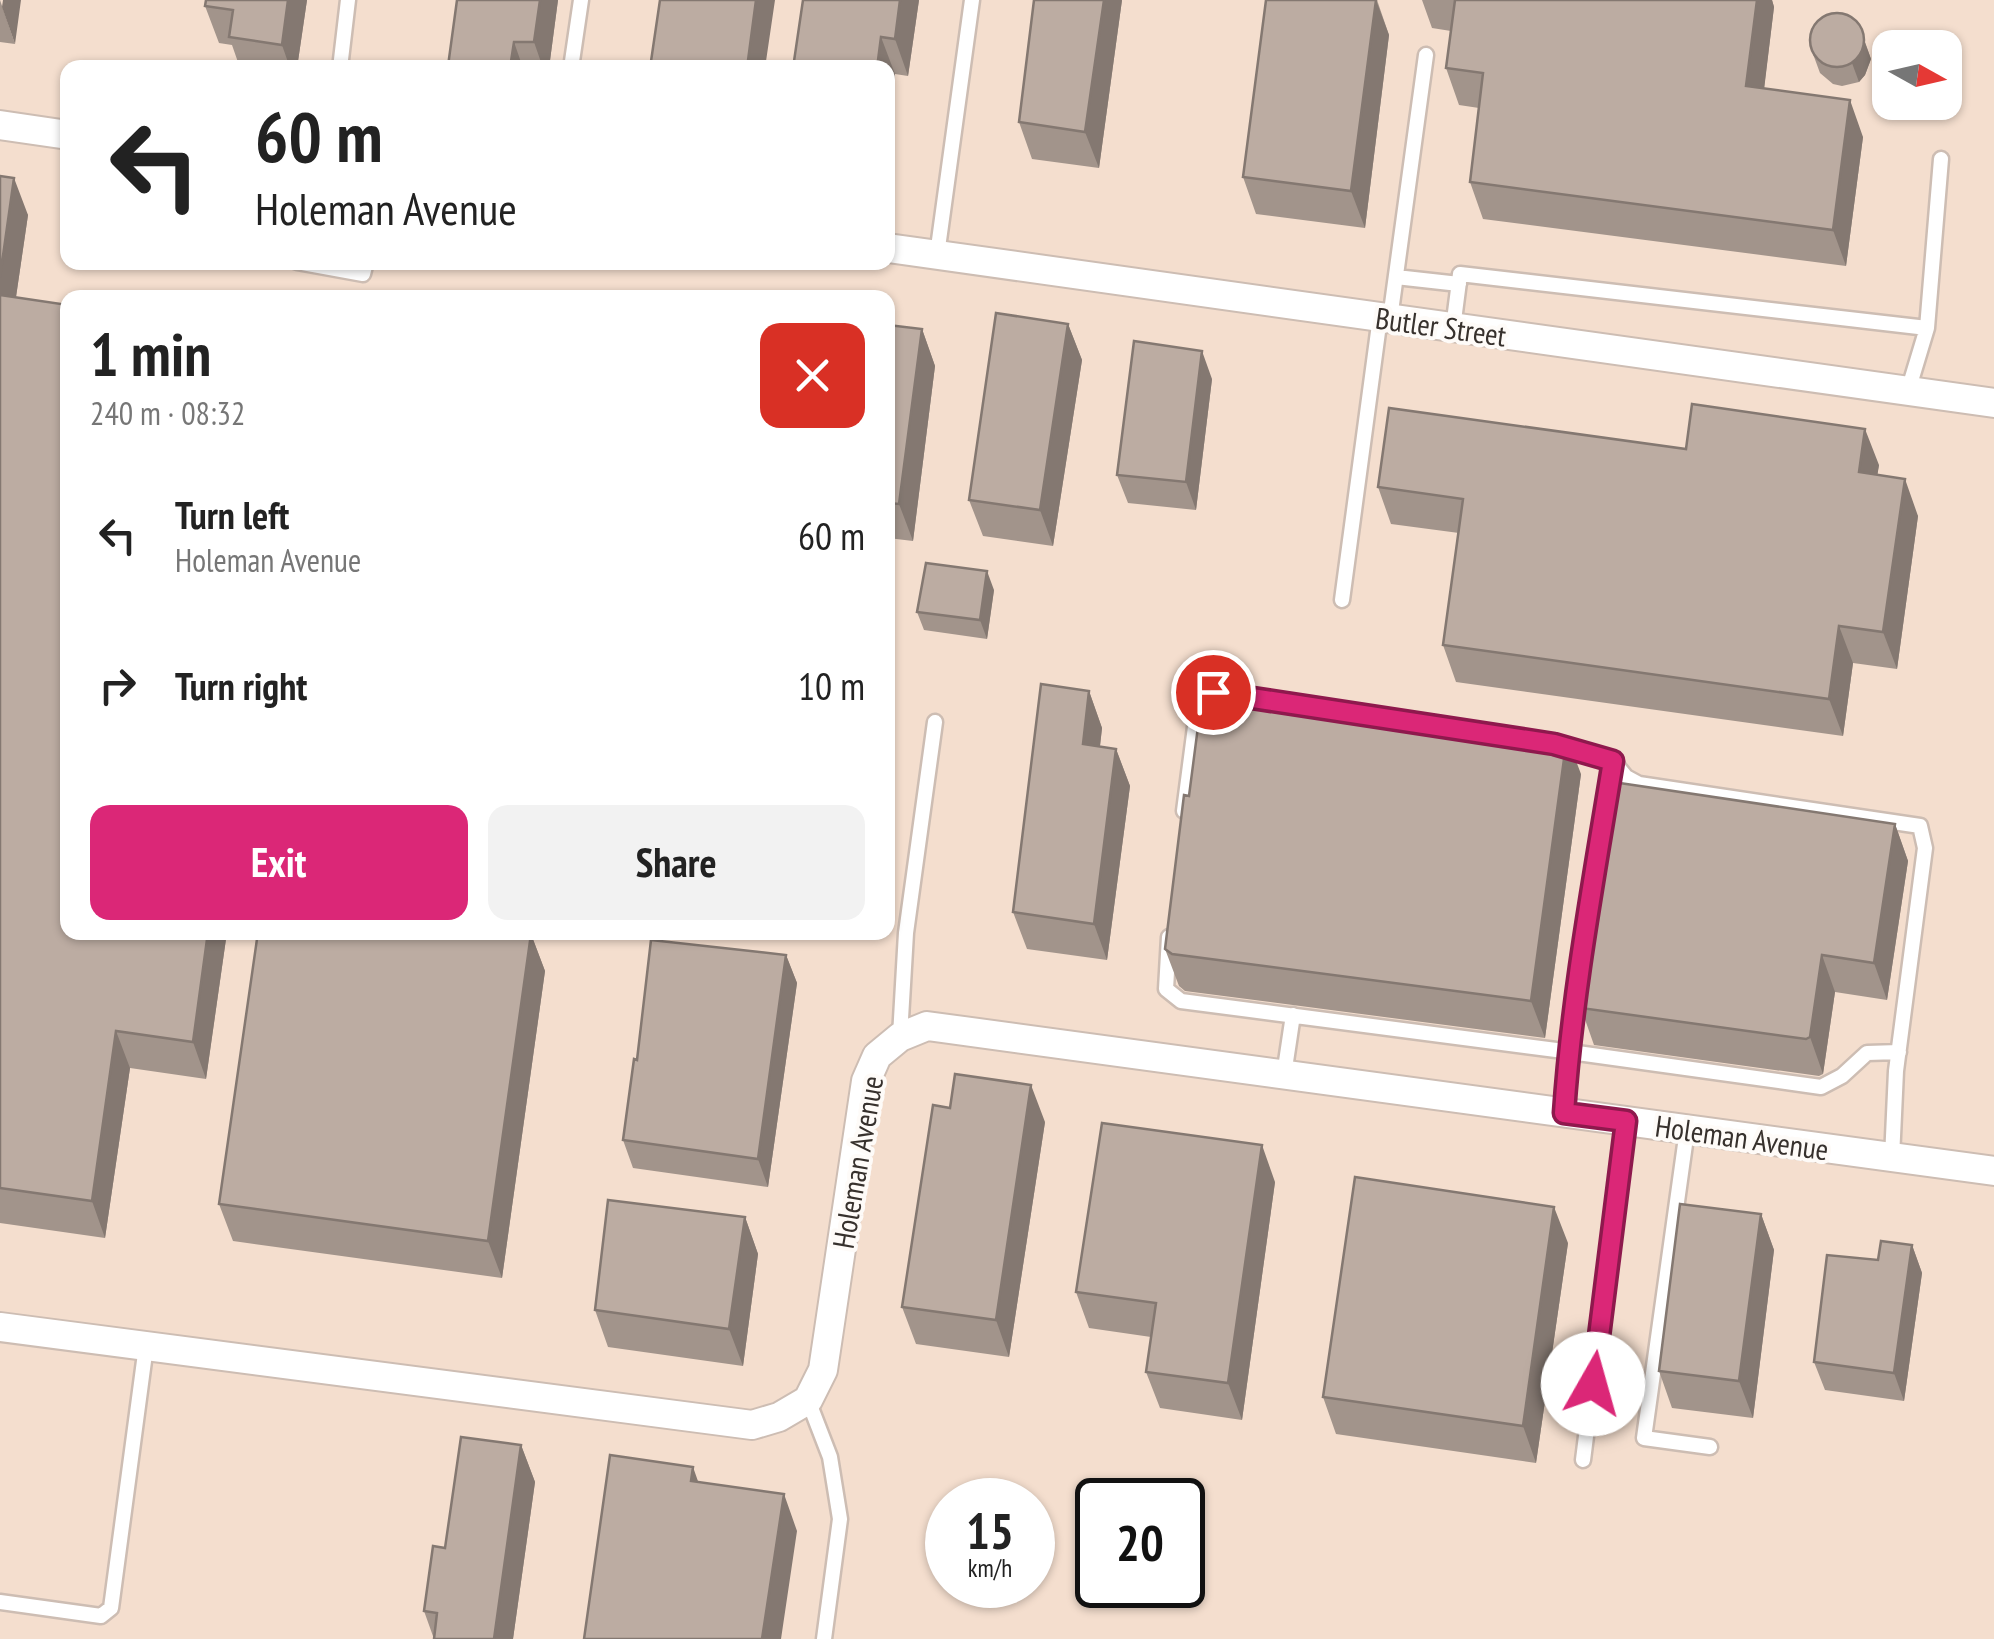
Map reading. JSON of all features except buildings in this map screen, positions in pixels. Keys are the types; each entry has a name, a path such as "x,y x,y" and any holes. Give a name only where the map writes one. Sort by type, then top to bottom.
{"street":[{"path":"0,126 60,134"},
{"name":"Butler Street","path":"895,249 1994,402"},
{"name":"Holeman Avenue","path":"808,1400 823,1370 866,1081 877,1056 900,1037 927,1026 1994,1171"},
{"path":"0,1327 752,1425 779,1417 808,1400"}],"lane":[{"path":"341,60 348,0"},
{"path":"572,60 580,0"},
{"path":"936,255 972,0"},
{"path":"1342,600 1385,318 1396,276 1426,55"},
{"path":"1908,391 1927,328 1940,159"},
{"path":"341,270 363,274 364,270"},
{"path":"1453,328 1460,274 1927,328"},
{"path":"1396,276 1459,284"},
{"path":"1184,818 1198,704 1204,694 1232,695"},
{"path":"900,1037 906,933 935,722"},
{"path":"1535,741 1613,761 1626,777 1640,784 1920,826 1925,848 1899,1052 1892,1158"},
{"path":"1564,1113 1580,959 1613,761"},
{"path":"1170,927 1166,989 1180,1001 1821,1087 1842,1076 1867,1053 1899,1052"},
{"path":"1284,1075 1293,1014"},
{"path":"1583,1460 1626,1121"},
{"path":"1687,1130 1644,1438 1710,1447"},
{"path":"0,1602 101,1616 111,1608 146,1346"},
{"path":"808,1400 830,1456 840,1520 824,1639"}],"shaded area":[{"path":"0,0 1994,0 1994,1639 0,1639"}],"route":[{"path":"1213,692 1554,744 1613,761 1580,959 1564,1113 1626,1121 1593,1384"}]}
